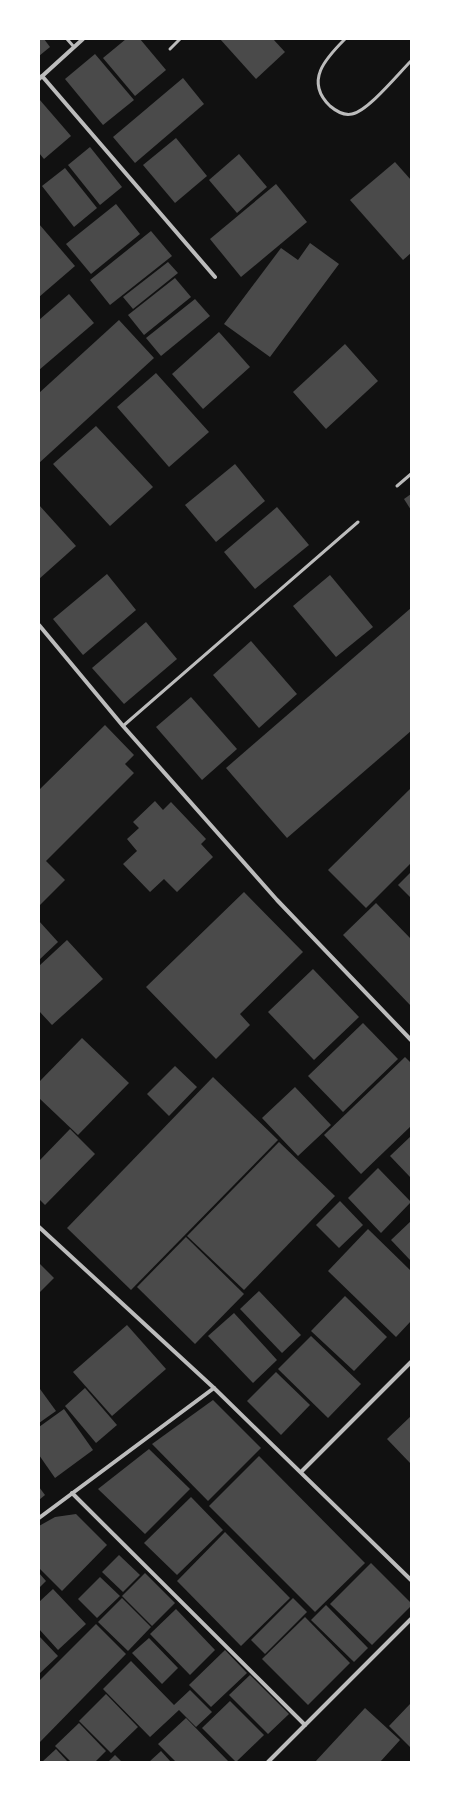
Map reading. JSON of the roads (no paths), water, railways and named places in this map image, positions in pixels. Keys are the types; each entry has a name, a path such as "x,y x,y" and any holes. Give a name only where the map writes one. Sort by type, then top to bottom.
{"street":[{"path":"83,39 41,77 214,276"},
{"path":"39,625 123,726 277,900 411,1040"},
{"path":"39,1227 302,1471 411,1580"},
{"path":"302,1471 411,1362"},
{"path":"39,1518 214,1388"},
{"path":"72,1493 305,1725"},
{"path":"268,1762 411,1619"}],"lane":[{"path":"67,39 74,47"},
{"path":"170,49 180,39"},
{"path":"345,39 321,65 318,82 323,99 338,112 351,115 363,110 411,61"},
{"path":"397,486 411,474"},
{"path":"123,726 358,522"}]}
